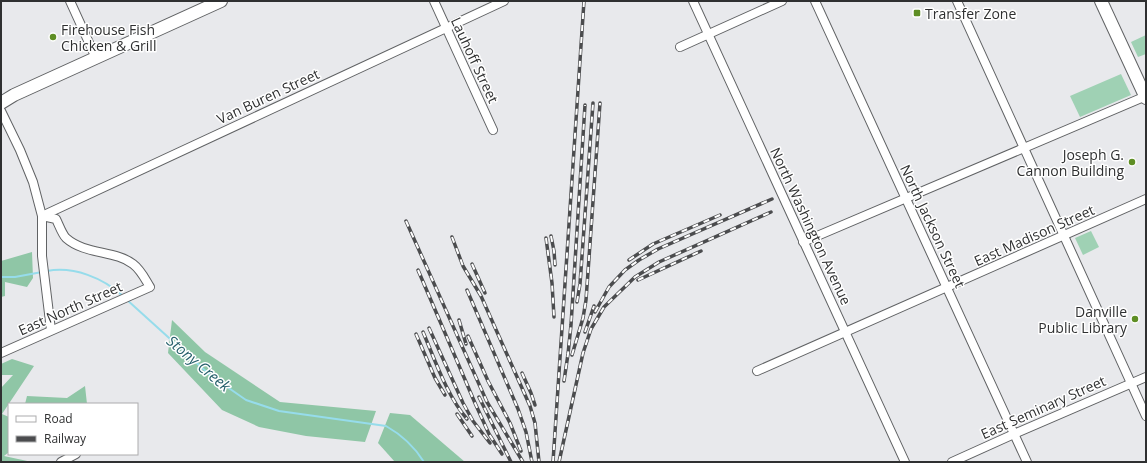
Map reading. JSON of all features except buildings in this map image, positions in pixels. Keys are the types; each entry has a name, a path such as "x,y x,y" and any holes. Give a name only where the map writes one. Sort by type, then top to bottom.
{"main road":[{"path":"1,103 14,95 221,1"},
{"path":"1101,1 1146,99"}],"street":[{"path":"70,1 96,58"},
{"name":"Lauhoff Street","path":"434,1 493,130"},
{"name":"Van Buren Street","path":"42,216 504,1"},
{"name":"North Washington Avenue","path":"693,1 905,462"},
{"path":"680,46 782,1"},
{"name":"North Jackson Street","path":"815,1 1027,462"},
{"path":"957,1 1146,416"},
{"path":"803,242 1024,148 1146,99"},
{"path":"1,111 20,150 33,182 42,216 42,256 51,330"},
{"name":"East Madison Street","path":"757,371 1146,199"},
{"name":"East North Street","path":"1,353 150,287 140,271 133,264 122,258 74,244 65,237 56,219 42,216"},
{"name":"East Seminary Street","path":"952,462 1146,377"},
{"path":"61,462 74,455"}],"green space":[{"path":"1146,35 1146,54 1138,57 1131,42"},
{"path":"1121,74 1131,95 1080,117 1070,96"},
{"path":"1091,231 1099,247 1083,255 1075,238"},
{"path":"32,252 33,278 27,287 5,282 5,296 1,297 1,261"},
{"path":"172,320 205,352 280,402 376,411 365,442 306,436 259,427 222,410 168,353"},
{"path":"12,359 34,366 2,414 8,417 8,453 4,456 32,462 1,462 1,388 13,375 1,375 1,364"},
{"path":"85,386 87,403 25,403 27,396 67,398"},
{"path":"390,413 410,415 465,462 395,462 378,443"}],"waterway":[{"name":"Stony Creek","path":"47,271 67,270 88,275 106,284 123,296"},
{"name":"Stony Creek","path":"1,277 15,277 42,272"},
{"name":"Stony Creek","path":"126,299 210,375 246,400 279,411 386,426 407,441 424,462"}],"railway":[{"path":"553,462 584,1"},
{"path":"577,302 580,284 593,103"},
{"path":"572,355 583,318 586,300 600,103"},
{"path":"564,381 571,325 585,105"},
{"path":"595,312 609,287 625,270 639,260 658,249 772,199"},
{"path":"559,462 583,353 591,329 604,307 635,277 659,262 771,212"},
{"path":"629,260 653,244 720,215"},
{"path":"406,221 487,402 523,462"},
{"path":"551,236 555,265"},
{"path":"452,237 463,266 481,296 530,406 535,423 539,462"},
{"path":"546,238 552,283 554,317"},
{"path":"638,280 701,251"},
{"path":"472,264 485,293"},
{"path":"418,270 489,434 502,454"},
{"path":"467,290 518,409 526,432 532,462"},
{"path":"585,332 594,306"},
{"path":"459,320 466,344"},
{"path":"429,328 463,403 473,421 490,443"},
{"path":"423,332 447,389 467,419"},
{"path":"416,334 435,378 445,395"},
{"path":"468,336 488,381 510,423 521,451"},
{"path":"522,373 535,405"},
{"path":"479,397 511,462"},
{"path":"457,414 472,436"}],"place":[{"name":"Transfer Zone","path":"917,13"},
{"name":"Firehouse Fish Chicken & Grill","path":"53,37"},
{"name":"Joseph G. Cannon Building","path":"1132,162"},
{"name":"Danville Public Library","path":"1135,319"}]}
